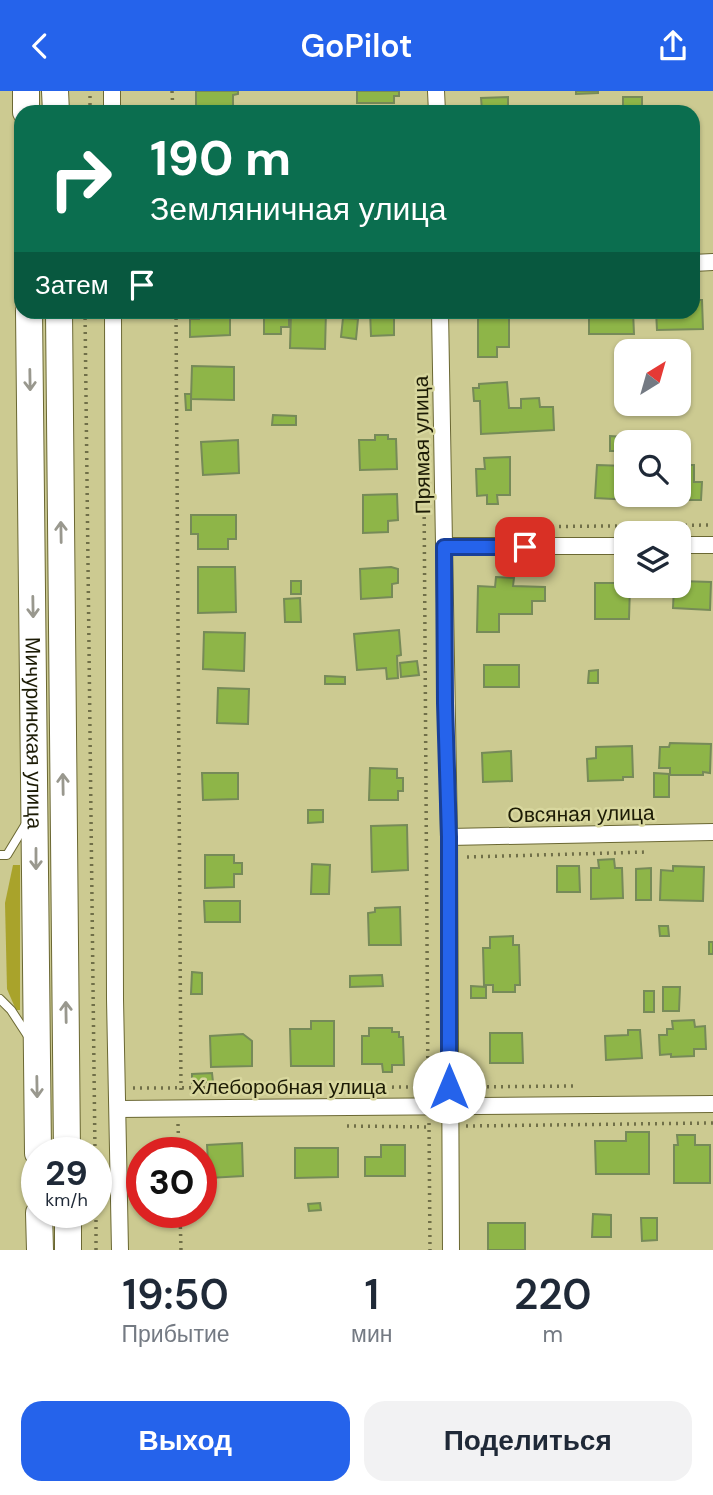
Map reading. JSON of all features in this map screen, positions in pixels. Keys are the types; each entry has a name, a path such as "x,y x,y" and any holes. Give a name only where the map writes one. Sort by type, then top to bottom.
{"main road":[{"name":"Мичуринская улица","path":"29,319 38,1137"},
{"name":"Мичуринская улица","path":"58,319 67,1137"},
{"path":"39,1228 40,1250"},
{"path":"68,1228 68,1250"}],"street":[{"path":"113,319 112,595 120,1250"},
{"name":"Прямая улица","path":"440,319 449,837 451,1250"},
{"path":"691,545 713,545"},
{"path":"444,547 614,546"},
{"name":"Овсяная улица","path":"449,837 713,832"},
{"name":"Хлеборобная улица","path":"118,1109 713,1104"}],"lane":[{"path":"0,855 7,855 36,807"},
{"path":"0,999 11,1010 36,1049"}],"path":[{"path":"85,319 95,1137"},
{"path":"176,319 181,1088 178,1137"},
{"path":"424,487 430,1250"},
{"path":"500,527 713,525"},
{"path":"424,527 444,527"},
{"path":"426,858 659,852"},
{"path":"117,1088 577,1086"},
{"path":"96,1228 96,1250"},
{"path":"180,1228 181,1250"}],"shaded area":[{"path":"13,865 20,865 20,1010 16,1010 7,989 5,903"}],"building":[{"path":"196,91 238,91 238,94 233,95 233,105 196,105"},
{"path":"357,91 399,91 399,96 394,96 394,103 357,103"},
{"path":"576,91 598,91 598,93 576,94"},
{"path":"508,97 508,105 482,105 481,98"},
{"path":"623,97 642,97 642,105 623,105"},
{"path":"702,300 703,329 657,330 656,319 700,319"},
{"path":"190,319 230,319 230,335 190,337"},
{"path":"264,319 289,319 289,327 281,327 281,334 264,334"},
{"path":"291,319 326,319 325,349 290,348"},
{"path":"343,319 358,319 356,339 341,337"},
{"path":"370,319 394,319 394,335 371,336"},
{"path":"478,319 509,319 509,347 497,347 497,357 478,357"},
{"path":"589,319 633,319 634,334 589,334"},
{"path":"192,366 234,367 234,400 191,399"},
{"path":"507,382 509,408 521,408 521,399 539,398 540,407 553,407 554,430 481,434 480,401 474,401 473,388 479,388 479,384"},
{"path":"185,394 191,394 191,410 186,410"},
{"path":"273,415 296,416 296,425 272,425"},
{"path":"375,435 388,435 388,439 396,439 397,469 360,470 359,440 375,440"},
{"path":"610,436 614,436 614,451 610,451"},
{"path":"238,440 239,473 203,475 201,442"},
{"path":"510,457 510,495 497,495 498,504 487,504 487,495 477,496 476,469 485,469 484,458"},
{"path":"597,465 614,466 614,499 595,498"},
{"path":"691,465 694,465 694,482 702,482 701,500 691,500"},
{"path":"397,494 398,520 388,521 388,532 363,533 363,495"},
{"path":"191,515 236,515 236,539 228,539 228,549 198,549 198,534 191,534"},
{"path":"198,567 235,567 236,612 198,613"},
{"path":"360,569 398,569 398,583 392,584 392,597 361,599"},
{"path":"496,577 514,578 513,586 545,587 545,601 532,601 532,614 499,614 499,632 477,632 478,586 495,587"},
{"path":"291,581 301,581 301,594 291,594"},
{"path":"691,581 711,582 710,610 673,608 673,598 691,598"},
{"path":"595,583 614,583 614,598 630,598 629,619 595,619"},
{"path":"300,598 301,622 285,622 284,599"},
{"path":"399,630 401,655 397,656 398,678 387,679 386,668 357,670 354,634"},
{"path":"204,632 245,633 244,671 203,669"},
{"path":"417,661 419,675 401,677 400,663"},
{"path":"484,665 519,665 519,687 484,687"},
{"path":"598,670 598,683 588,683 589,671"},
{"path":"325,676 345,677 345,684 325,684"},
{"path":"218,688 249,689 248,724 217,723"},
{"path":"670,743 711,744 710,773 670,775 670,768 659,768 660,747 669,747"},
{"path":"632,746 633,777 623,777 623,780 588,781 587,759 596,758 596,747"},
{"path":"511,751 512,781 483,782 482,753"},
{"path":"370,768 397,769 397,778 403,778 403,791 398,791 398,800 369,800"},
{"path":"202,773 238,773 238,799 203,800"},
{"path":"654,773 669,774 669,797 654,797"},
{"path":"308,810 323,810 323,822 308,823"},
{"path":"407,825 408,870 372,872 371,826"},
{"path":"205,855 234,855 234,863 242,863 242,874 234,874 234,887 205,888"},
{"path":"614,859 615,868 622,868 623,898 591,899 591,868 599,868 598,860"},
{"path":"312,864 330,865 329,894 311,894"},
{"path":"557,866 579,866 580,892 557,892"},
{"path":"673,866 704,867 703,901 660,900 661,870 673,871"},
{"path":"651,868 651,900 636,900 636,869"},
{"path":"204,901 240,901 240,922 205,922"},
{"path":"400,907 401,945 369,945 368,913 375,912 375,908"},
{"path":"659,926 668,926 669,936 660,936"},
{"path":"513,936 513,945 519,945 520,985 515,985 515,992 493,992 493,985 484,985 483,948 490,948 490,937"},
{"path":"709,942 713,942 713,954 709,954"},
{"path":"192,972 202,973 202,994 191,994"},
{"path":"382,975 383,986 350,987 350,976"},
{"path":"471,986 486,987 486,998 471,998"},
{"path":"663,987 680,987 679,1011 663,1011"},
{"path":"644,991 654,991 654,1012 644,1012"},
{"path":"694,1020 695,1027 705,1026 706,1049 694,1049 694,1056 660,1055 659,1035 667,1035 667,1029 673,1029 672,1021"},
{"path":"311,1021 334,1021 334,1066 291,1066 290,1029 311,1029"},
{"path":"369,1028 392,1028 392,1032 399,1032 399,1037 403,1037 404,1065 392,1065 392,1072 383,1072 382,1064 362,1064 362,1036 369,1036"},
{"path":"628,1030 640,1030 642,1058 606,1060 605,1036 628,1035"},
{"path":"490,1033 522,1033 523,1063 490,1063"},
{"path":"243,1034 252,1041 252,1066 211,1067 210,1036"},
{"path":"212,1073 213,1082 192,1083 192,1074"},
{"path":"626,1132 649,1132 649,1174 596,1174 595,1141 626,1141"},
{"path":"677,1135 695,1135 695,1145 710,1145 710,1183 674,1183 674,1145 678,1145"},
{"path":"242,1143 243,1176 217,1178 217,1144"},
{"path":"381,1145 405,1145 405,1176 365,1176 365,1157 381,1157"},
{"path":"295,1148 338,1148 338,1177 295,1178"},
{"path":"320,1203 321,1210 309,1211 308,1204"},
{"path":"593,1214 611,1215 611,1237 592,1237"},
{"path":"641,1218 657,1218 657,1240 642,1241"},
{"path":"488,1223 525,1223 525,1250 488,1250"}],"route":[{"path":"449,1087 449,837 444,547 525,547"}]}
